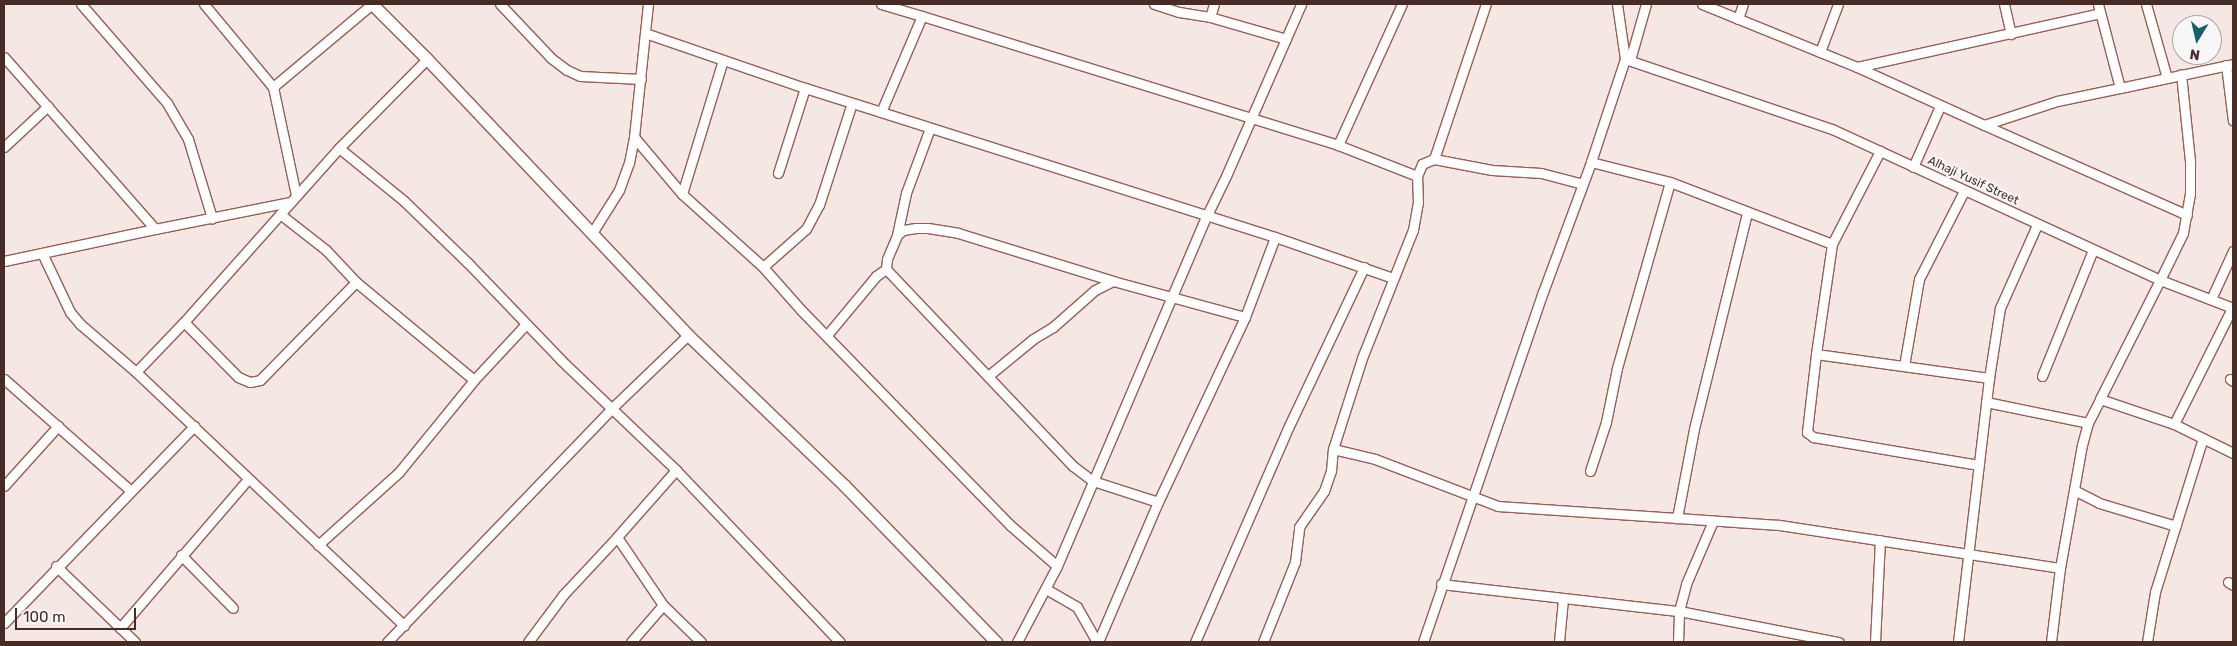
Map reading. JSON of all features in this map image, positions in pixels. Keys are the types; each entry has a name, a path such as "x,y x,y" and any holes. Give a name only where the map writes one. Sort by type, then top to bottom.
{"street":[{"path":"81,4 167,103 188,139 212,218"},
{"path":"204,4 274,87 293,198"},
{"path":"274,87 372,4 427,59 688,336 844,484 996,642"},
{"path":"500,4 550,58 568,70 580,76 641,79"},
{"path":"592,233 620,190 629,163 641,79 648,4"},
{"path":"881,4 1338,145 1418,176"},
{"path":"1154,4 1179,12 1210,17 1286,39"},
{"path":"1210,17 1214,4"},
{"path":"1017,642 1046,589 1206,215 1301,4"},
{"path":"1338,145 1402,4"},
{"path":"1434,159 1486,4"},
{"path":"1617,4 1628,59"},
{"path":"1423,642 1441,584 1474,497 1543,292 1628,59 1646,4"},
{"path":"1702,4 1857,67 1940,106 2187,215"},
{"path":"1738,19 1743,4"},
{"path":"1820,52 1838,4"},
{"path":"2004,4 2011,34"},
{"path":"2146,4 2167,78"},
{"path":"1857,67 2011,34 2099,8 2120,88"},
{"path":"881,112 922,16"},
{"path":"645,33 805,88 1275,237 1393,278"},
{"path":"4,58 155,229"},
{"path":"136,372 184,322 338,148 427,59"},
{"name":"Alhaji Yusif Street","path":"1628,59 1825,126 2160,280 2233,308"},
{"path":"682,194 723,60"},
{"path":"1984,125 2057,101 2230,65 2233,121"},
{"path":"2051,642 2060,568 2088,424 2178,246 2187,215 2191,179 2181,74"},
{"path":"778,173 805,88"},
{"path":"763,267 806,229 819,205 852,103"},
{"path":"4,147 48,106"},
{"path":"1913,167 1940,106"},
{"path":"827,335 876,276 886,269 887,259 897,235 906,193 930,128"},
{"path":"634,137 682,194 763,267 1010,525 1056,566"},
{"path":"338,148 404,201 611,409 676,470 840,642"},
{"path":"1880,151 1832,244 1806,429 1809,435 1978,465"},
{"path":"1263,642 1295,562 1299,527 1324,491 1331,471 1333,448 1362,358 1417,217 1418,176 1422,164 1434,159 1492,170 1541,173 1583,184"},
{"path":"1591,162 1670,182 1832,244"},
{"path":"1590,471 1606,422 1615,376 1670,182"},
{"path":"1904,366 1919,279 1964,191"},
{"path":"4,261 212,218 293,198"},
{"path":"1677,518 1696,420 1748,213"},
{"path":"280,214 326,250 356,282 474,380"},
{"path":"1958,642 1978,465 2000,308 2037,225"},
{"path":"897,235 909,228 922,228 958,234 1113,281 1245,318"},
{"path":"1097,642 1158,502 1245,318 1275,237"},
{"path":"2042,376 2093,250"},
{"path":"2211,299 2233,251"},
{"path":"42,253 70,312 80,324 136,372 404,625"},
{"path":"1195,642 1288,428 1364,267"},
{"path":"886,269 1072,466 1093,481 1158,502"},
{"path":"988,376 1033,339 1053,327 1096,290 1113,281"},
{"path":"184,322 238,377 250,382 260,380 356,282"},
{"path":"2174,424 2233,308"},
{"path":"318,545 399,472 474,380 526,324"},
{"path":"387,642 611,409 688,336"},
{"path":"1816,354 1989,378"},
{"path":"4,379 130,490"},
{"path":"2100,399 2174,424 2233,453"},
{"path":"1986,402 2088,424"},
{"path":"4,486 58,426"},
{"path":"4,623 56,566 194,426"},
{"path":"2148,642 2154,592 2203,438"},
{"path":"1333,448 1374,459 1498,506 1593,511 1779,526 2060,568"},
{"path":"528,642 564,595 676,470"},
{"path":"120,628 248,478"},
{"path":"2074,490 2099,503 2176,526"},
{"path":"1678,642 1679,611 1686,584 1713,521"},
{"path":"616,537 664,604 701,642"},
{"path":"1875,642 1880,540"},
{"path":"181,555 234,608"},
{"path":"56,566 135,642"},
{"path":"1441,584 1679,611 1839,642"},
{"path":"1046,589 1077,607 1097,642"},
{"path":"1560,642 1563,599"},
{"path":"631,642 664,604"}]}
